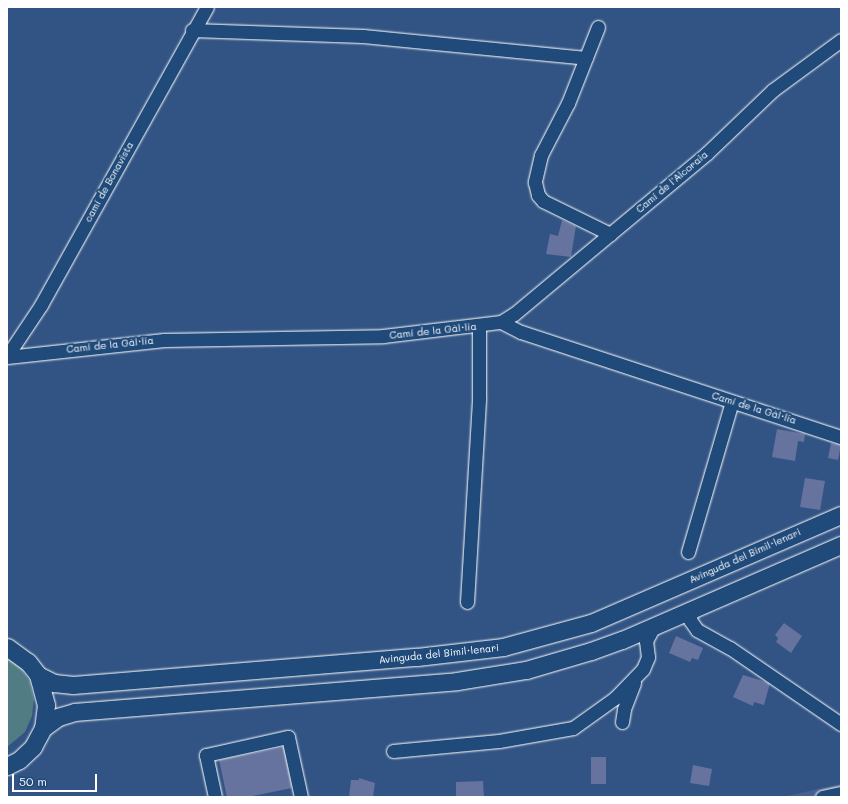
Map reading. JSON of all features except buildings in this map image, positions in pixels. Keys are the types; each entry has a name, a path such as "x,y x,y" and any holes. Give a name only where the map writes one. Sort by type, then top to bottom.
{"main road":[{"name":"Avinguda del Bimil·lenari","path":"38,675 54,683 73,685 417,657 503,647 591,623 841,515"},
{"path":"43,728 58,717 74,712 496,676 591,652 841,544"},
{"path":"7,647 28,662 38,675 46,705 43,728 33,747 20,760 7,766"}],"street":[{"name":"camí de Bonavista","path":"7,356 40,305 192,30 207,7"},
{"path":"598,27 568,103 541,155 535,182 538,195 543,201 610,234"},
{"path":"192,30 363,36 586,58"},
{"name":"Camí de l'Alcoraia","path":"501,322 514,314 706,154 773,90 841,40"},
{"name":"Camí de la Gàl·lia","path":"7,356 164,340 383,336 479,326 501,322 520,332 841,437"},
{"path":"467,602 479,397 479,326"},
{"path":"688,552 732,402"},
{"path":"691,610 690,620 697,630 743,657 841,724"},
{"path":"393,751 499,741 573,728 615,698 643,670 648,656 646,641 654,626"},
{"path":"622,722 624,709 636,678"},
{"path":"215,797 206,755 288,737 301,797"},
{"path":"822,797 841,793"}],"shaded area":[{"path":"841,784 841,797 782,797"}],"green space":[{"path":"7,656 21,668 30,682 34,699 32,716 25,732 7,747"}]}
